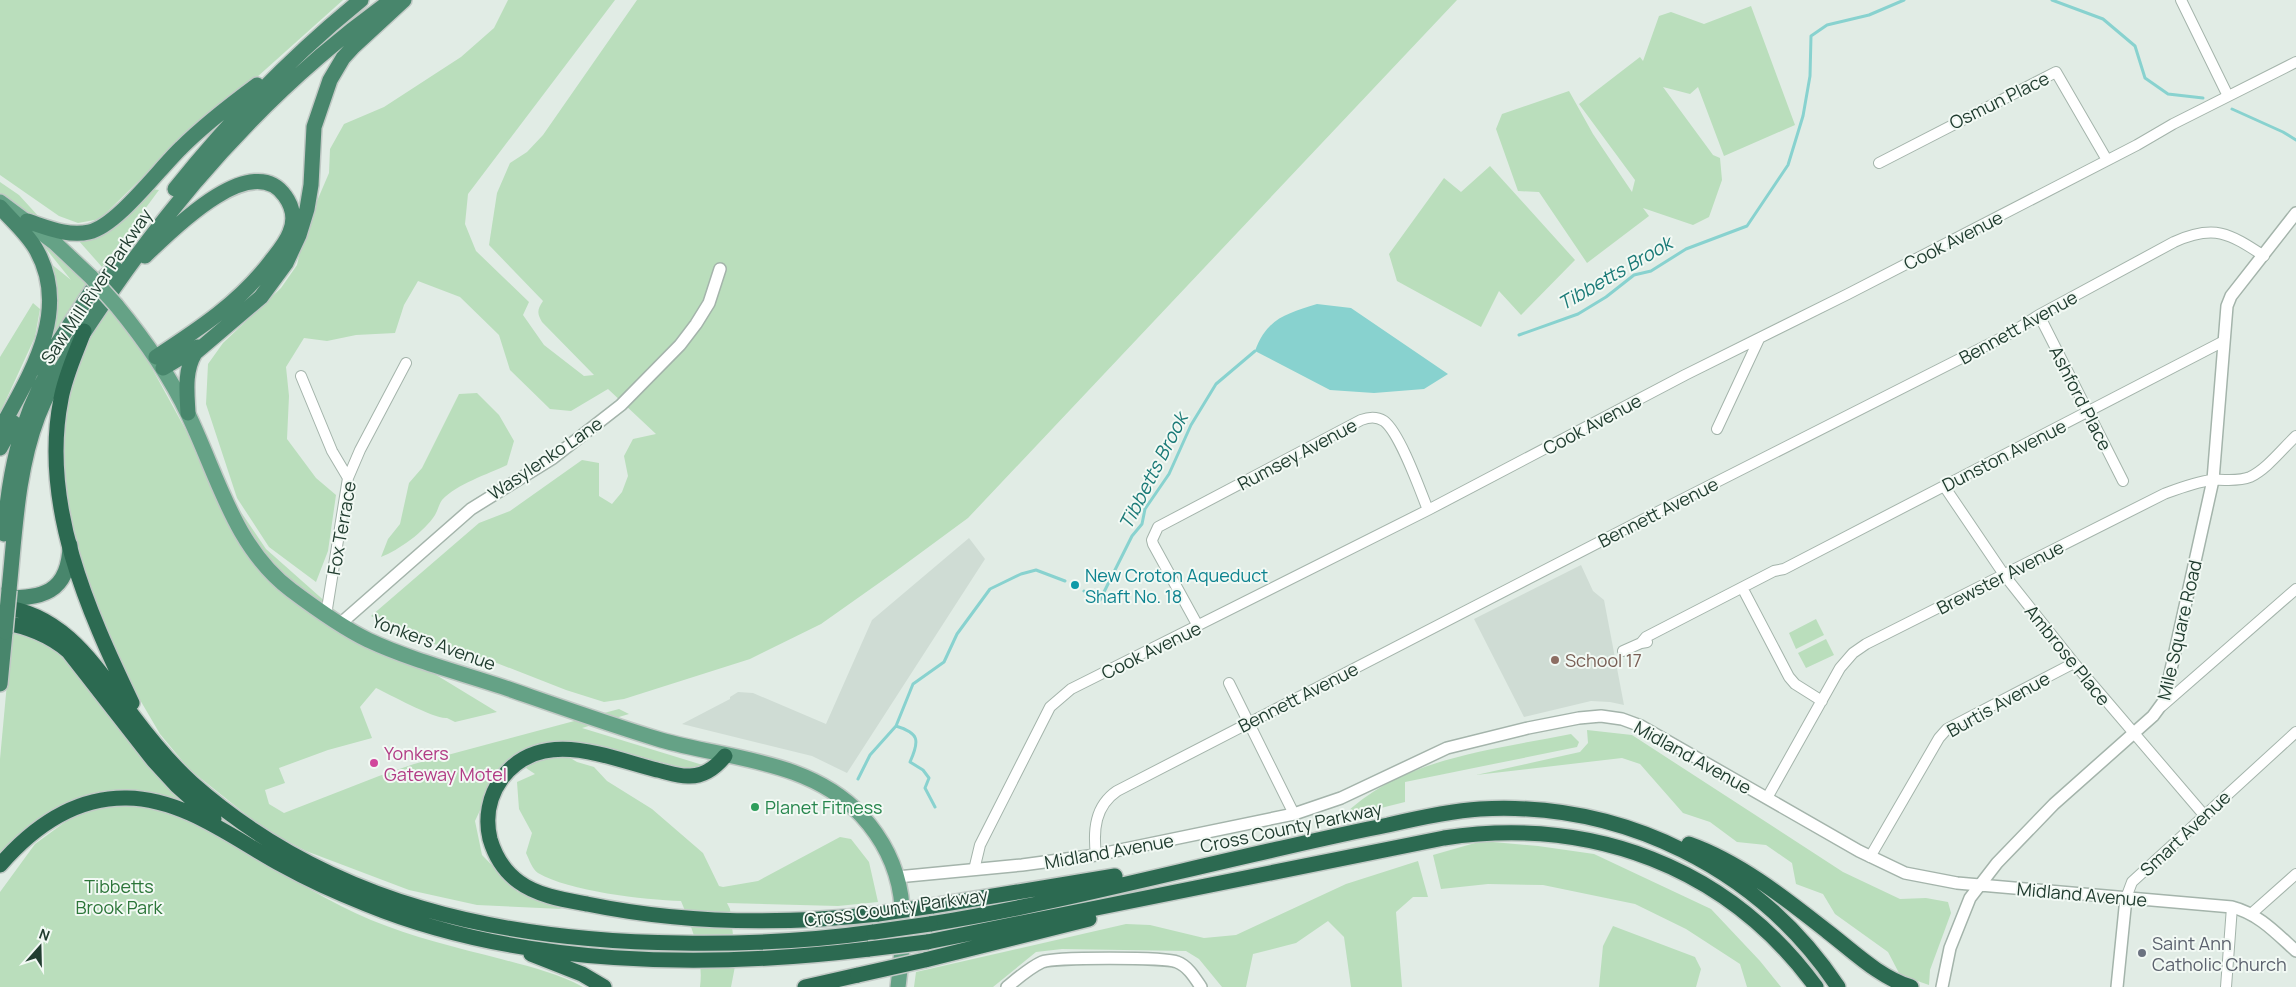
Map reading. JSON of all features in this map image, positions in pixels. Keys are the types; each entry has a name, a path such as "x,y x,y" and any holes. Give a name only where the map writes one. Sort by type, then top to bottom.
{"highway":[{"name":"Saw Mill River Parkway","path":"0,576 11,474 18,441 30,408 58,354 115,268 196,162 248,105 295,58 361,0"},
{"name":"Saw Mill River Parkway","path":"0,684 4,594 18,499 28,449 48,393 84,331 182,196 244,126 305,67 392,0"},
{"path":"188,413 187,385 190,364 197,350 261,297 286,263 299,236 307,210 311,185 314,127 330,80 343,58 352,48 404,0"},
{"path":"27,221 68,233 81,234 100,228 115,217 201,129 295,58"},
{"path":"117,284 180,224 206,204 236,186 252,182 268,184 278,189 289,202 293,214 290,233 258,277 213,319 159,362"},
{"path":"0,207 36,250 46,277 50,302 41,350 0,430"},
{"path":"0,448 32,385 58,342 94,287 115,268"},
{"path":"84,331 63,390 57,428 59,485 70,545 98,629 146,734"},
{"path":"159,362 211,338"},
{"path":"4,594 30,598 54,588 61,581 67,566 70,545"},
{"name":"Cross County Parkway","path":"0,606 32,614 54,624 68,635 91,660 146,734 178,769 210,798 273,843 304,861 351,883 410,905 491,927 537,933 658,943 770,942 874,932 1012,909 1405,821 1478,809 1560,812 1597,818 1647,834 1700,858 1737,881 1765,903 1803,940 1838,987"},
{"path":"2,627 36,631 68,651 154,761 177,786 215,820 253,849"},
{"path":"725,756 711,769 689,776 572,749 551,748 534,753 514,766 494,792 488,822 494,850 512,875 530,888 572,901 618,910 684,919 745,922 800,921 878,914 1130,873 1200,866"},
{"path":"0,865 33,831 52,818 88,803 114,799 140,800 178,809 204,820 253,849"},
{"name":"Cross County Parkway","path":"253,849 299,874 369,906 435,928 502,943 588,955 674,959 761,958 927,942 1453,837 1512,832 1563,836 1597,842 1645,856 1684,872 1715,890 1771,934 1816,987"},
{"path":"1647,834 1681,841 1707,850 1812,919 1878,971 1911,987"},
{"path":"805,987 925,960 1085,920 1159,895"},
{"path":"502,943 582,974 604,987"}],"main road":[{"name":"Yonkers Avenue","path":"0,202 67,253 116,305 159,362 188,413 231,512 256,556 279,581 326,615 368,640 423,660 659,739 803,776 838,794 862,816 876,834 889,857 897,877 902,897 904,930 898,987"}],"street":[{"path":"2181,0 2228,96"},
{"name":"Cook Avenue","path":"974,870 980,845 1050,707 1058,698 1071,689 1428,510 1699,368 1759,339 2296,62"},
{"name":"Osmun Place","path":"1879,163 2056,72 2107,160"},
{"name":"Mile Square Road","path":"1942,987 1946,960 1970,898 2005,853 2038,819 2162,706 2168,689 2213,480 2224,321 2231,296 2296,213"},
{"name":"Bennett Avenue","path":"1096,855 1094,840 1097,817 1103,805 1112,795 1249,722 1687,496 2011,333 2039,315 2191,234 2227,234 2264,256"},
{"name":"Wasylenko Lane","path":"340,624 471,509 553,458 621,405 680,344 696,324 709,303 720,269"},
{"name":"Ashford Place","path":"2039,315 2087,413 2124,480"},
{"path":"1717,429 1759,339"},
{"name":"Dunston Avenue","path":"1641,643 1646,637 1733,592 1784,569 2224,341"},
{"name":"Fox Terrace","path":"326,615 348,478 360,450 406,363"},
{"path":"301,376 332,451 348,478"},
{"name":"Rumsey Avenue","path":"1198,626 1152,540 1158,526 1368,417 1377,418 1385,422 1395,436 1428,510"},
{"name":"Brewster Avenue","path":"1767,798 1840,668 1853,653 1866,644 2005,576 2164,494 2191,483 2213,480 2238,480 2258,473 2296,436"},
{"name":"Ambrose Place","path":"1944,486 2005,576 2133,734 2204,815"},
{"name":"Dunston Avenue","path":"1624,651 1641,643 1648,642 1745,593 1776,576 1784,569"},
{"path":"2162,706 2296,589"},
{"path":"1745,593 1789,677 1795,684 1822,701"},
{"name":"Burtis Avenue","path":"1870,857 1939,738 1947,729 2074,663"},
{"path":"1229,683 1294,814"},
{"name":"Midland Avenue","path":"897,877 1048,862 1096,855 1294,814 1341,798 1434,753 1460,744 1566,720 1601,716 1622,719 1641,726 1870,857 1894,869 1917,877 1980,886 2232,907 2251,914 2264,922 2296,951"},
{"name":"Smart Avenue","path":"2117,987 2126,898 2132,882 2296,732"},
{"path":"2251,914 2296,874"},
{"path":"2226,987 2232,907"},
{"path":"1007,987 1025,972 1044,961 1128,959 1177,962 1186,968 1201,987"}],"shaded area":[{"path":"969,538 985,559 847,773 812,756 682,724 730,699 730,697 738,692 753,693 826,724 872,620"},
{"name":"School 17","path":"1581,565 1593,591 1604,600 1624,705 1591,701 1524,717 1474,619"}],"green space":[{"path":"0,0 343,0 229,102 160,160 100,219 78,223 59,216 0,175"},
{"path":"508,0 615,0 468,194 465,224 476,251 529,302 523,315 544,345 584,376 594,375 542,322 538,312 543,301 489,245 497,193 510,163 527,152 543,135 637,0 1457,0 968,518 821,624 750,659 624,699 604,702 566,690 484,658 434,644 398,631 371,616 479,523 510,511 582,460 599,463 599,496 612,504 622,492 628,476 624,456 633,439 656,434 608,389 571,411 550,409 510,370 499,335 460,297 418,281 404,305 395,333 356,335 327,341 304,338 286,367 289,396 287,439 316,478 336,495 328,551 316,582 269,547 237,498 206,404 208,364 223,343 281,288 297,265 305,229 329,173 330,149 344,124 384,107 461,57 494,28"},
{"path":"1751,6 1795,125 1724,156 1698,87 1690,94 1663,87 1713,155 1720,158 1722,180 1709,217 1693,225 1643,208 1649,216 1587,263 1539,192 1518,191 1496,129 1502,114 1569,91 1593,134 1632,192 1635,180 1579,104 1640,57 1643,61 1659,16 1671,12 1704,24"},
{"path":"1490,166 1575,260 1521,315 1499,291 1481,327 1397,281 1389,254 1444,178 1461,192"},
{"path":"0,182 19,195 114,299 188,434 266,549 346,620 497,712 455,722 423,711 376,688 360,707 372,738 328,750 279,768 285,783 265,790 269,804 284,813 414,764 619,709 629,714 582,728 706,766 695,772 552,747 577,762 594,767 607,781 652,809 703,853 719,886 723,887 758,881 840,837 851,839 869,862 878,902 838,906 727,903 730,909 736,961 731,987 700,987 699,954 681,901 648,899 587,890 551,879 534,869 526,853 532,833 519,809 517,782 535,774 514,760 495,778 475,821 482,855 518,892 562,909 477,905 409,890 306,851 264,829 189,769 160,734 126,676 93,607 73,539 61,468 63,414 81,353 91,337 80,305 33,376 50,263 71,280 19,215 0,203"},
{"path":"151,189 159,190 102,267 78,240"},
{"path":"33,303 40,309 35,337 0,413 0,357"},
{"path":"477,393 499,415 514,441 507,465 464,484 448,494 442,500 435,515 418,534 381,557 388,539 400,524 409,483 422,468 459,394"},
{"path":"1816,619 1824,635 1796,649 1789,633"},
{"path":"12,629 26,630 67,655 187,802 132,791 108,792 85,796 63,804 42,816 21,832 0,852 0,759"},
{"path":"1826,639 1834,655 1806,668 1798,653"},
{"path":"1587,730 1632,735 1843,872 1900,899 1926,898 1948,902 1951,913 1930,970 1929,985 1900,975 1888,952 1835,914 1823,894 1796,884 1792,863 1766,845 1737,842 1710,822 1683,813 1640,764 1622,758 1476,775 1580,752 1588,743"},
{"path":"1571,734 1579,742 1577,747 1405,782 1405,802 1341,818 1365,798 1391,782 1419,769 1479,752"},
{"name":"Tibbetts Brook Park","path":"138,804 199,826 313,891 371,920 419,937 543,971 583,987 0,987 0,892 35,844 87,806"},
{"path":"1482,841 1594,854 1711,909 1760,961 1781,987 1747,987 1740,964 1686,929 1635,904 1543,885 1488,884 1441,889 1433,855"},
{"path":"1418,861 1428,897 1413,897 1396,912 1402,987 1351,987 1344,937 1328,921 1296,943 1253,954 1246,987 1222,987 1199,959 1186,951 1062,949 1036,952 993,987 914,987 916,972 1126,924 1150,925 1204,938 1236,935 1346,884"},
{"path":"1613,926 1695,957 1701,969 1696,987 1599,987 1603,946"}],"water":[{"path":"1317,304 1351,308 1448,374 1424,389 1374,393 1330,390 1255,351 1265,331 1272,324 1296,311"}],"waterway":[{"name":"Tibbetts Brook","path":"1519,335 1578,314 1606,297 1634,275 1651,271 1686,249 1747,226 1788,165 1803,116 1810,76 1811,36 1827,25 1869,15 1904,0"},
{"name":"Tibbetts Brook","path":"2052,0 2103,19 2135,46 2145,78 2168,94 2203,98"},
{"name":"Tibbetts Brook","path":"2232,109 2283,132 2296,140"},
{"name":"Tibbetts Brook","path":"1084,591 1100,600 1132,536 1142,524 1145,509 1169,474 1191,425 1216,384 1255,351"},
{"name":"Tibbetts Brook","path":"858,779 870,755 896,726 913,684 944,662 957,634 990,589 1021,574 1036,570 1065,581"},
{"path":"896,726 909,731 915,738 915,748 910,762 923,770 929,778 925,788 935,807"}],"place":[{"name":"New Croton Aqueduct Shaft No. 18","path":"1075,585"},
{"name":"School 17","path":"1555,660"},
{"name":"Yonkers Gateway Motel","path":"374,763"},
{"name":"Planet Fitness","path":"755,807"},
{"name":"Saint Ann Catholic Church","path":"2142,953"}]}
